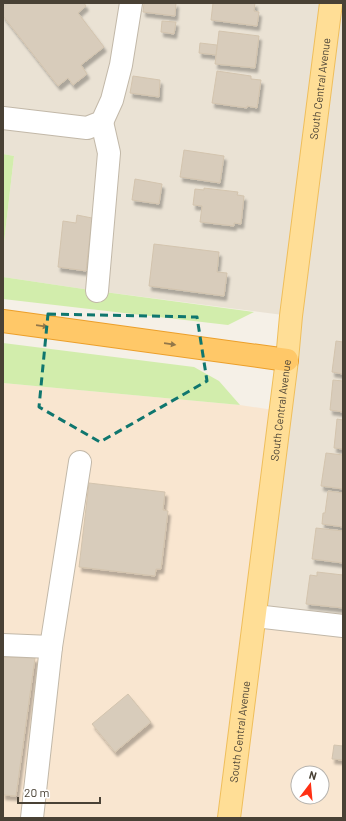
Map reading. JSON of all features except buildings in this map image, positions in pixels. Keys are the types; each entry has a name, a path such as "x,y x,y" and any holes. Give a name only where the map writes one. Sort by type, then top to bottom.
{"highway":[{"path":"3,321 287,360"}],"main road":[{"name":"South Central Avenue","path":"229,818 331,3"}],"lane":[{"path":"97,292 108,153 102,122 112,100 121,64 131,3"},
{"path":"3,118 87,128 102,122"},
{"path":"32,818 50,647 80,462"},
{"path":"255,616 343,626"},
{"path":"3,645 50,647"}],"highlighted area":[{"path":"48,314 197,317 207,381 100,442 39,407"}],"shaded area":[{"path":"3,3 343,3 343,626 255,616 291,316 97,291 3,277 3,251 14,156 3,154"},
{"path":"3,383 240,405 280,411 255,616 343,626 343,818 3,818"}],"green space":[{"path":"3,154 14,156 3,251"},
{"path":"3,277 254,312 228,325 3,299"},
{"path":"3,343 194,367 219,381 240,405 3,383"}]}
